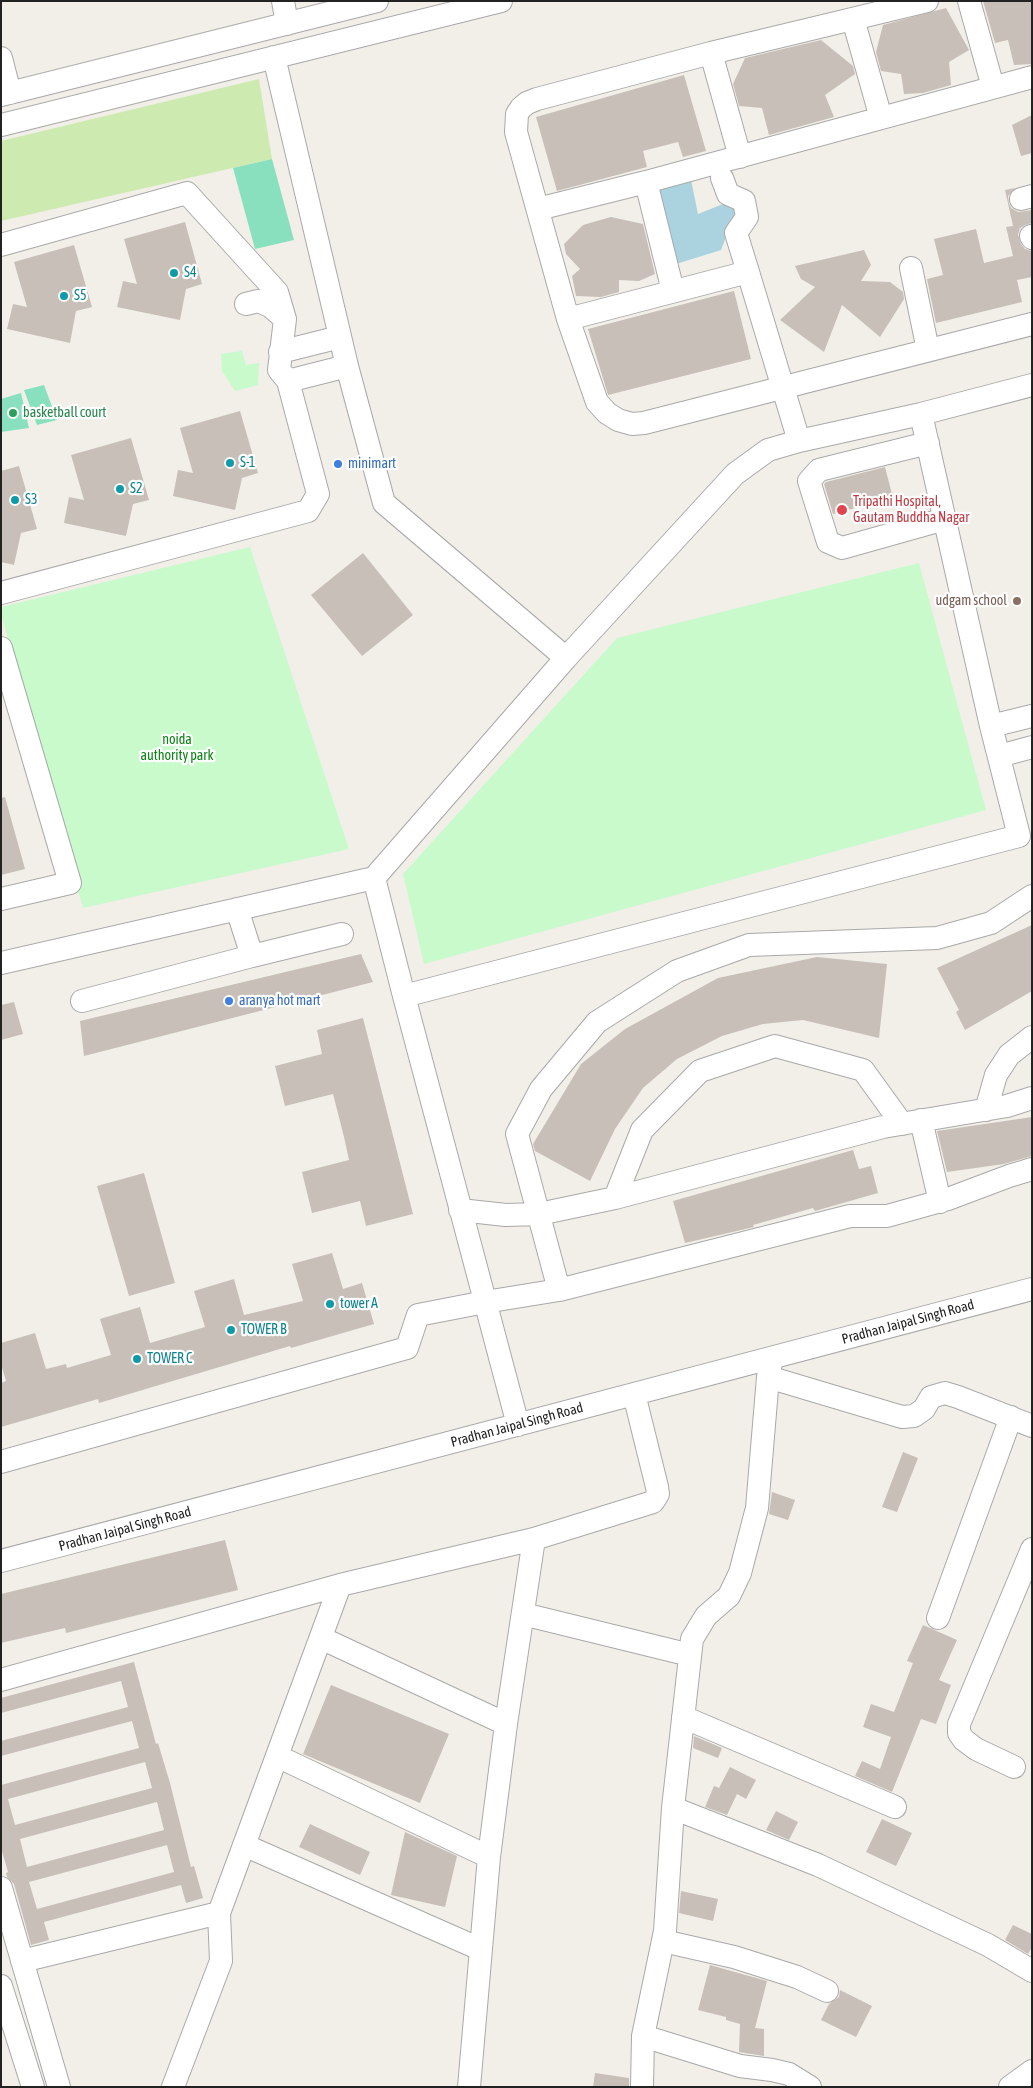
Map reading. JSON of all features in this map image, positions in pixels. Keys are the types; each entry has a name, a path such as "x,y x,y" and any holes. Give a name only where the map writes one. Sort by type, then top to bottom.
{"street":[{"path":"283,1 287,24"},
{"path":"1,58 6,94 377,1"},
{"path":"1,125 501,1"},
{"path":"927,1 711,53 537,99 528,102 521,108 517,114 516,132 568,319 597,402 607,413 632,424 644,423 1032,324"},
{"path":"969,1 993,88"},
{"path":"853,19 881,118"},
{"path":"711,53 740,157"},
{"path":"274,58 347,366 384,503 566,658"},
{"path":"538,209 740,157 1032,77"},
{"path":"722,178 728,194 744,201 748,217 736,233 799,441"},
{"path":"646,182 673,291"},
{"path":"1,245 187,193 277,292 285,320 279,370 288,381 318,494 308,511 1,593"},
{"path":"911,268 928,350"},
{"path":"568,319 748,272"},
{"path":"246,304 258,301 270,306 285,320"},
{"path":"280,352 340,337"},
{"path":"288,381 347,366"},
{"path":"1,963 374,878 566,658 734,474 768,450 1032,386"},
{"path":"404,996 1019,836 991,726 921,414"},
{"path":"928,442 819,470 809,481 828,542 842,548 945,519"},
{"path":"1,648 70,883 1,899"},
{"path":"991,726 1032,716"},
{"path":"999,756 1032,747"},
{"path":"374,878 518,1425"},
{"path":"558,1290 517,1134 541,1089 597,1022 677,971 749,944 937,938 991,923 1032,896"},
{"path":"237,909 252,956"},
{"path":"82,1001 342,934"},
{"path":"986,1110 996,1075 1009,1055 1032,1037"},
{"path":"614,1198 642,1130 700,1071 775,1046 863,1070 911,1122 940,1202"},
{"path":"460,1210 506,1215 539,1214 614,1198 883,1127 1007,1106 1032,1098"},
{"path":"1,1462 407,1348 418,1315 558,1290 850,1216 887,1216 940,1202 1032,1169"},
{"name":"Pradhan Jaipal Singh Road","path":"1,1561 634,1394 770,1367 1032,1289"},
{"path":"642,2087 644,2036 663,1941 673,1808 692,1639 706,1616 729,1596 740,1573 757,1508 770,1367 902,1417 914,1416 924,1408 931,1397 944,1393 1032,1426"},
{"path":"1,1680 340,1585 534,1539 652,1502 656,1498 657,1487 634,1394"},
{"path":"938,1618 1011,1417"},
{"path":"469,2087 489,1857 506,1724 534,1539"},
{"path":"1014,1767 976,1749 964,1740 959,1733 960,1724 1032,1550"},
{"path":"173,2087 221,1961 219,1913 340,1585"},
{"path":"523,1614 690,1655"},
{"path":"321,1638 506,1724"},
{"path":"683,1717 895,1807"},
{"path":"277,1756 489,1857"},
{"path":"673,1808 818,1865 988,1945 1032,1971"},
{"path":"244,1845 480,1949"},
{"path":"1,1888 59,2087"},
{"path":"22,1962 219,1913"},
{"path":"663,1941 734,1957 797,1977 827,1990"},
{"path":"1,1986 33,2087"},
{"path":"644,2036 740,2066 789,2074 810,2087"},
{"path":"1010,2087 1032,2071"}],"green space":[{"path":"259,79 272,159 1,221 1,141"},
{"path":"272,159 294,240 255,249 233,168"},
{"path":"242,351 246,365 259,363 258,385 235,391 222,371 221,354"},
{"path":"44,385 57,420 37,425 24,390"},
{"name":"basketball court","path":"21,393 29,428 1,432 1,399"},
{"name":"noida authority park","path":"250,547 349,849 83,908 1,614 1,607"},
{"path":"919,563 986,810 424,964 403,874 617,638"}],"water":[{"path":"689,170 698,214 728,202 747,212 728,232 721,250 673,265 649,192"}],"building":[{"path":"983,1 1032,1 1032,64 1014,65 1008,40 995,43"},
{"path":"946,8 969,50 949,62 951,85 923,93 904,94 901,74 881,71 876,52 883,25"},
{"path":"821,40 853,66 855,74 825,95 834,117 769,135 762,108 739,106 733,84 745,58"},
{"path":"684,75 706,151 683,157 678,142 643,151 647,167 557,191 536,117"},
{"path":"1032,115 1032,153 1021,156 1012,125"},
{"path":"1015,188 1008,196 1011,208 1018,212 1032,210 1032,223 1020,228 1018,235 1025,249 1032,251 1032,277 1017,280 1022,302 936,323 927,279 943,275 934,239 976,229 984,263 1013,256 1006,227 1013,226 1005,190"},
{"path":"611,217 643,224 655,274 639,281 619,280 619,292 601,297 576,296 572,276 580,269 566,254 564,244 583,225"},
{"name":"S4","path":"185,222 202,284 186,289 180,320 117,307 123,281 137,284 124,239"},
{"name":"S5","path":"74,245 92,307 76,311 70,343 7,329 13,304 27,307 14,262"},
{"path":"864,250 871,265 861,281 890,282 903,292 904,299 880,337 842,305 824,352 780,320 815,287 801,279 795,266"},
{"path":"734,291 751,359 608,395 588,329"},
{"name":"S-1","path":"240,411 258,473 242,478 235,510 173,496 178,470 193,473 180,428"},
{"name":"S2","path":"131,438 149,500 133,504 126,536 64,523 69,497 84,500 71,455"},
{"name":"S3","path":"19,466 37,529 21,533 14,565 1,562 1,471"},
{"path":"885,467 893,498 833,514 824,484 826,482"},
{"path":"363,553 413,615 362,656 311,595"},
{"path":"5,797 25,869 1,875 1,798"},
{"path":"1032,925 1032,991 965,1030 956,1012 959,1010 937,968"},
{"name":"aranya hot mart","path":"361,954 373,982 84,1056 80,1021"},
{"path":"817,957 887,964 879,1038 803,1020 763,1024 722,1036 677,1059 643,1088 615,1129 590,1181 535,1151 533,1144 581,1064 625,1029 718,978"},
{"path":"14,1002 23,1034 1,1040 1,1005"},
{"path":"363,1018 413,1214 366,1226 360,1201 312,1213 302,1172 349,1160 344,1137 333,1094 285,1106 275,1066 322,1054 317,1030"},
{"path":"1032,1117 1032,1156 1004,1164 947,1172 937,1131"},
{"path":"853,1150 859,1169 871,1166 878,1193 815,1211 813,1208 753,1225 754,1227 685,1243 673,1201"},
{"path":"144,1173 175,1283 129,1296 97,1186"},
{"path":"332,1253 343,1289 362,1283 374,1324 291,1348 290,1346 99,1403 98,1399 1,1427 1,1383 6,1381 1,1364 1,1343 35,1333 46,1369 66,1364 67,1368 111,1355 100,1319 140,1307 150,1343 205,1327 194,1291 234,1279 244,1315 303,1301 292,1264"},
{"path":"903,1452 918,1458 897,1512 882,1507"},
{"path":"772,1492 795,1500 788,1520 769,1514"},
{"path":"225,1540 238,1590 66,1633 65,1628 1,1643 1,1594"},
{"path":"923,1625 957,1640 939,1680 951,1685 936,1724 921,1719 892,1792 855,1776 862,1761 880,1769 891,1737 863,1727 871,1704 894,1712 913,1663 907,1661"},
{"path":"134,1662 156,1744 158,1743 170,1783 191,1867 194,1866 203,1898 186,1903 181,1885 44,1922 49,1940 31,1945 14,1884 7,1877 6,1873 8,1872 1,1848 1,1785 139,1748 132,1721 1,1756 1,1741 128,1707 121,1681 1,1713 1,1698","holes":["145,1762 152,1788 15,1825 8,1799","157,1802 164,1830 27,1867 20,1839","167,1845 174,1872 37,1909 29,1882"]},
{"path":"331,1685 449,1734 420,1803 303,1754"},
{"path":"694,1736 722,1748 718,1758 693,1748"},
{"path":"730,1767 756,1780 746,1799 737,1794 727,1815 705,1807 714,1786 719,1788"},
{"path":"776,1811 798,1822 789,1840 766,1830"},
{"path":"882,1819 912,1833 896,1866 866,1852"},
{"path":"310,1824 370,1852 360,1875 299,1847"},
{"path":"405,1832 457,1856 445,1907 391,1895"},
{"path":"681,1891 718,1899 713,1921 679,1913"},
{"path":"1013,1925 1032,1934 1032,1947 1028,1954 1005,1940"},
{"path":"710,1965 767,1981 755,2028 764,2029 764,2056 739,2052 740,2024 726,2020 726,2017 698,2010"},
{"path":"840,1990 872,2006 856,2037 821,2020 829,2004 839,1997"},
{"path":"595,2073 629,2078 629,2087 593,2087"}],"place":[{"name":"S4","path":"174,273"},
{"name":"S5","path":"64,296"},
{"name":"basketball court","path":"13,413"},
{"name":"S-1","path":"230,463"},
{"name":"minimart","path":"338,464"},
{"name":"S2","path":"120,489"},
{"name":"S3","path":"15,500"},
{"name":"Tripathi Hospital, Gautam Buddha Nagar","path":"842,510"},
{"name":"udgam school","path":"1017,601"},
{"name":"aranya hot mart","path":"229,1001"},
{"name":"tower A","path":"330,1304"},
{"name":"TOWER B","path":"231,1330"},
{"name":"TOWER C","path":"137,1359"}]}
